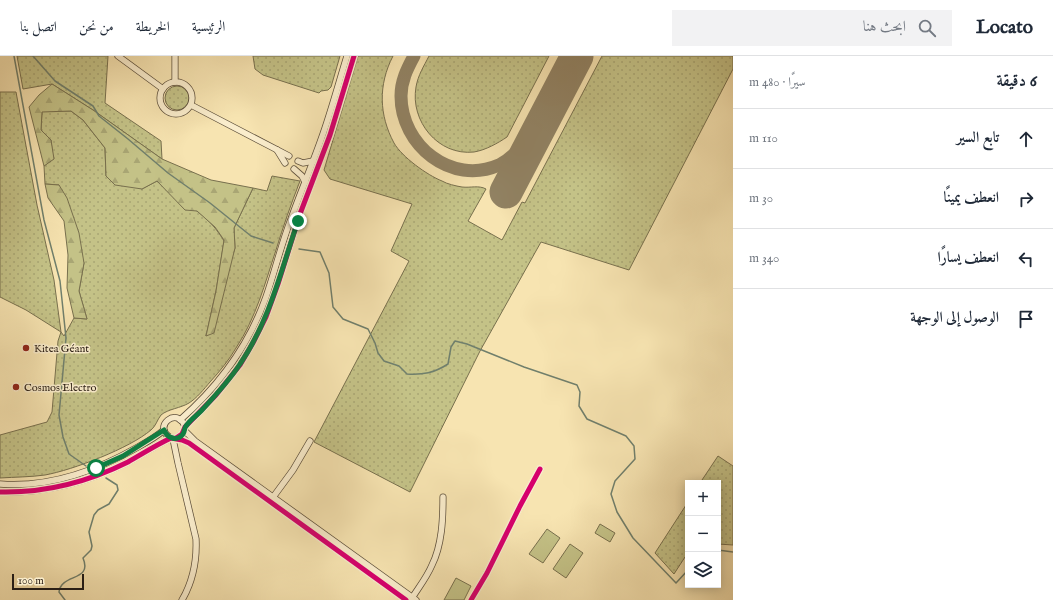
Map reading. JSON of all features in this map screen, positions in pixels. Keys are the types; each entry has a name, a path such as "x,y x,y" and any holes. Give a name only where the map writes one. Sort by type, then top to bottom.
{"street":[{"path":"118,56 163,89"},
{"path":"175,56 175,82"},
{"path":"180,420 203,398 225,372 252,330 266,296 285,234 313,161 347,56"},
{"path":"0,492 54,488 89,479 127,462 173,438 181,436 185,428 232,376 260,329 274,298 294,231 330,135 354,56"},
{"path":"175,82 184,84 191,91 192,100 191,105 183,112 173,113 168,112 164,108 160,99 163,89 168,84 175,82"},
{"path":"334,97 341,99"},
{"path":"191,105 289,156"},
{"path":"332,105 339,107"},
{"path":"276,150 285,163"},
{"path":"308,174 300,162 313,161"},
{"path":"294,169 302,176 305,182"},
{"path":"402,599 272,499 195,441 180,420 175,418 170,419 164,425 166,435 189,443 272,499 414,599 436,557 442,526 443,497"},
{"path":"0,484 17,485 47,482 80,474 116,459 157,436 164,430"},
{"path":"173,438 196,539 191,581 182,600"},
{"path":"272,499 293,470 310,441"},
{"path":"471,600 487,573 540,469"}],"green space":[{"path":"17,56 108,56 105,103 161,141 162,159 93,110 52,84 23,89"},
{"path":"253,56 340,56 331,87 328,90 321,91 319,93 263,75 255,69"},
{"path":"358,56 393,56 385,78 382,100 385,122 394,143 409,160 422,170 446,183 457,186 480,187 486,189 468,221 502,240 522,202 525,203 602,56 733,56 733,69 629,270 541,242 480,351 410,492 314,442 409,261 391,251 412,204 330,179 324,170"},
{"path":"429,56 549,56 507,137 496,144 478,151 461,152 438,142 429,134 422,124 417,112 415,100 416,87"},
{"path":"52,84 93,110 162,159 211,180 253,188 234,228 235,248 214,333 206,336 216,291 224,240 215,227 197,211 185,210 157,181 142,189 115,185 106,176 105,148 83,120 71,111 42,112 41,130 51,140 54,159 44,166 29,107 39,95"},
{"path":"177,86 182,87 188,93 188,103 182,109 177,110 172,109 166,103 165,98 166,93 172,87"},
{"path":"0,92 16,92 37,205 54,280 61,332 26,310 0,297"},
{"path":"42,111 71,111 83,120 105,148 106,176 142,189 157,181 171,193 195,209 215,228 224,241 216,291 206,336 235,248 234,228 253,188 267,191 272,176 300,181 284,224 255,313 243,337 227,361 198,396 186,405 167,411 161,415 153,428 142,437 116,451 85,463 45,475 0,478 0,435 47,422 52,412 58,341 61,332 64,336 74,318 87,319 79,291 84,263 59,185 45,184 44,166 53,159 51,140 41,130"},
{"path":"45,184 59,185 67,198 79,233 84,263 79,291 87,319 74,318 67,288 68,255 64,221 48,198"},
{"path":"718,456 733,466 733,545 721,544 721,480 702,480"},
{"path":"685,507 685,557 674,574 655,553"},
{"path":"600,524 615,533 610,542 595,533"},
{"path":"547,529 560,538 543,563 529,554"},
{"path":"570,544 583,553 566,578 553,569"},
{"path":"456,578 471,586 464,600 444,600"}],"waterway":[{"path":"14,56 44,220 60,281 66,338 59,415 63,437 69,454 86,466"},
{"path":"33,56 55,81 93,106 99,116 168,173 210,203 251,236 273,243"},
{"path":"299,249 320,252 329,273 333,307 343,319 368,329 378,353 384,361 399,366 407,374 428,373 438,370 448,364 451,347 455,341 467,344 524,367 577,385 580,392 579,406 587,419 626,436 634,446 635,459 615,481 611,494 617,512 633,538 676,583 685,573"},
{"path":"65,600 59,592 61,586 84,571 85,566 83,558 91,550 92,546 89,532 94,515 98,510 109,504 118,490 117,485 106,478"},
{"path":"721,550 733,552"}],"taxiway":[{"path":"414,56 402,85 401,96 403,114 419,145 432,157 447,165 463,170 481,170 499,165 518,150 545,117"}],"runway":[{"path":"506,192 577,56"}],"cycle path":[{"path":"176,438 182,434 185,427 216,395 240,365 266,317 300,214 330,135 354,56"},
{"path":"0,492 33,491 82,481 128,462 171,438 182,440 189,443 406,600"},
{"path":"471,600 487,573 540,469"}],"place":[{"name":"Kitea Géant","path":"26,348"},
{"name":"Cosmos Electro","path":"16,387"}],"route":[{"path":"96,468 123,456 157,436 164,430 168,437 174,439 181,436 185,427 201,412 232,376 254,341 266,317 298,221"}]}
